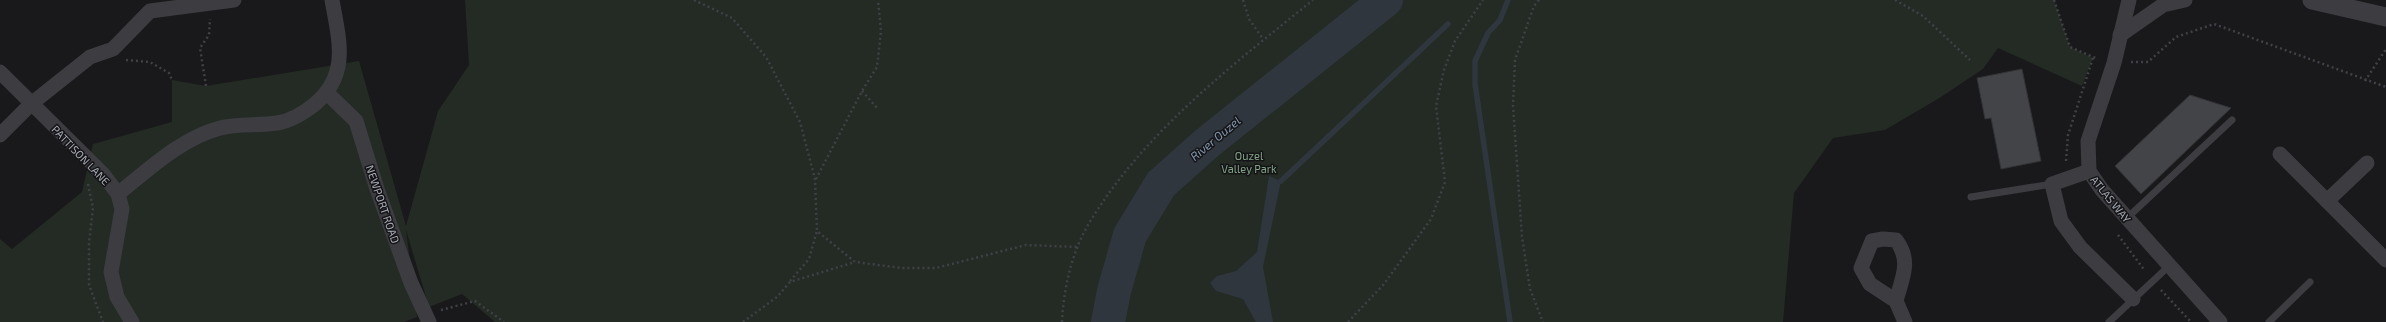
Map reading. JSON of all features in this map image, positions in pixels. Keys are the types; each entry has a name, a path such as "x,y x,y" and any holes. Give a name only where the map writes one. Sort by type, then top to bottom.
{"street":[{"path":"0,135 31,104 90,57 113,48 150,11 234,0"},
{"path":"118,194 184,142 220,128 279,123 306,112 327,93 338,72 340,50 332,0"},
{"name":"ATLAS WAY","path":"2129,0 2114,63 2088,141 2089,171 2102,190 2220,322"},
{"path":"2120,34 2163,5 2186,0"},
{"path":"2312,0 2386,17"},
{"name":"PATTISON LANE","path":"0,72 83,156 103,174 118,194 122,209 111,272 117,297 132,322"},
{"name":"NEWPORT ROAD","path":"327,93 356,121 401,254 427,318"},
{"path":"2280,154 2386,260"},
{"path":"2327,201 2367,163"},
{"path":"2089,171 2052,184 2061,221 2080,247 2133,299"},
{"path":"1896,301 1905,322"}],"lane":[{"path":"2127,218 2232,120"},
{"path":"1971,197 2052,184"},
{"path":"2109,322 2169,266"},
{"path":"2269,322 2310,282"}],"path":[{"path":"694,0 732,18 766,57 800,122 815,180 817,231 808,259 777,297 743,322"},
{"path":"815,180 862,91 877,67 881,31 878,0"},
{"path":"1243,0 1249,19 1263,40"},
{"path":"1062,322 1069,275 1077,247 1098,208 1129,166 1168,124 1263,40 1313,0"},
{"path":"1348,322 1384,284 1432,219 1446,182 1436,106 1444,70 1455,41 1483,0"},
{"path":"1539,0 1534,6 1515,60 1513,105 1522,237 1530,290 1544,322"},
{"path":"1895,0 1923,16 1970,60"},
{"path":"2054,0 2070,47 2093,58 2114,63 2148,62 2176,37 2214,24 2365,81 2386,87"},
{"path":"206,86 200,48 209,35 211,3"},
{"path":"2365,81 2386,49"},
{"path":"120,60 150,62 169,72 172,80"},
{"path":"862,91 878,109"},
{"path":"83,156 93,208 89,243 89,285 103,322"},
{"path":"817,231 855,262"},
{"path":"790,282 855,262 902,268 936,268 1026,245 1077,247"},
{"path":"2152,281 2191,322"},
{"path":"427,318 475,301 504,322"}],"green space":[{"name":"Ouzel Valley Park","path":"465,0 2054,0 2070,47 2093,58 2082,86 1998,48 1983,69 1941,97 1885,130 1833,138 1794,193 1783,322 495,322 462,294 429,307 406,230 417,317 404,322 0,322 0,239 12,249 82,192 93,144 172,122 172,80 206,86 359,61 406,226 438,111 469,65"}],"shaded area":[{"path":"1269,176 1281,181 1263,267 1273,322 1256,322 1243,299 1216,291 1210,283 1217,276 1236,271 1257,252"}],"building":[{"path":"2022,69 2041,161 2001,169 1991,118 1985,119 1977,78"},
{"path":"2190,95 2231,108 2141,194 2115,166"}],"waterway":[{"name":"River Ouzel","path":"1108,322 1114,291 1130,235 1161,184 1207,143 1386,0"},
{"path":"1508,0 1500,20 1488,33 1475,61 1475,84 1510,322"},
{"path":"1281,181 1448,24"}]}
